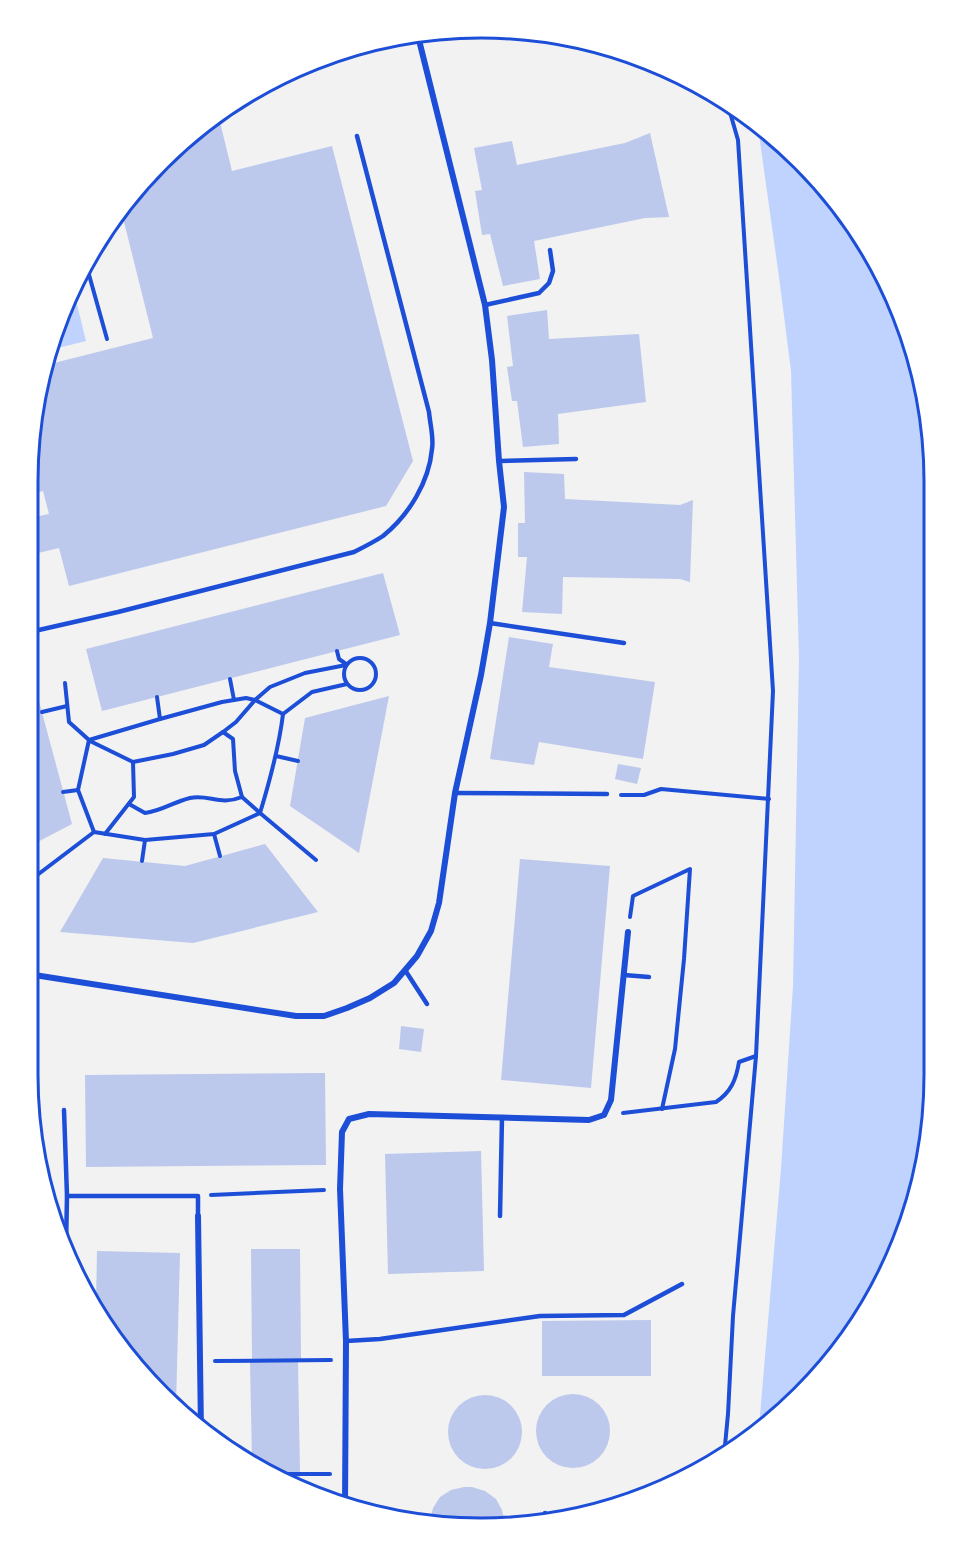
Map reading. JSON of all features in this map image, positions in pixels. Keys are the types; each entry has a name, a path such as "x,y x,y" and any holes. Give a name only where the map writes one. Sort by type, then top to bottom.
{"street":[{"path":"38,976 296,1016 324,1016 370,998 394,983 417,956 431,931 439,903 455,793 490,623 504,507 492,360 485,305 419,42"},
{"path":"345,1496 346,1341 339,1189 342,1132 349,1119 369,1114 589,1120 604,1114 611,1100 628,932"},
{"path":"198,1216 201,1417"}],"lane":[{"path":"38,630 354,552 382,536 404,514 419,492 428,472 433,448 429,412 357,136"},
{"path":"485,305 538,293 549,283 553,271 550,250"},
{"path":"499,461 576,459"},
{"path":"490,623 624,643"},
{"path":"455,793 607,794"},
{"path":"405,970 427,1004"},
{"path":"624,975 649,977"},
{"path":"64,1110 66,1231"},
{"path":"500,1216 502,1117"},
{"path":"67,1196 198,1196 198,1216"},
{"path":"346,1341 380,1339 540,1316 624,1315 682,1284"}],"path":[{"path":"725,1444 733,1316 756,1056 773,691 738,140 731,115"},
{"path":"89,274 107,339"},
{"path":"337,651 339,659 346,665"},
{"path":"65,683 69,722 89,740 133,762 204,745 236,722 270,687 305,673 346,665 355,658 367,659 377,671 375,682 367,689 356,690 347,684 344,674 346,665"},
{"path":"230,679 234,700"},
{"path":"38,874 94,832 145,840 214,834 260,813 276,756 283,714 312,692 347,684"},
{"path":"157,697 160,719"},
{"path":"89,740 160,719 246,698 283,714"},
{"path":"42,712 67,706"},
{"path":"223,732 233,739 235,771 242,797 316,860"},
{"path":"89,740 78,790 94,832"},
{"path":"276,756 298,761"},
{"path":"105,834 134,797 133,762"},
{"path":"607,794 644,795 661,789 769,800"},
{"path":"63,792 78,790"},
{"path":"129,804 145,813 157,811 172,803 194,797 231,802 242,797"},
{"path":"214,834 220,856"},
{"path":"142,861 145,840"},
{"path":"628,932 633,896 690,869 675,1048 662,1109"},
{"path":"604,1114 716,1102 727,1095 736,1076 739,1062 756,1056"},
{"path":"198,1196 339,1189"},
{"path":"200,1361 345,1360"},
{"path":"289,1474 345,1473"}],"water":[{"path":"759,136 795,167 833,211 865,259 891,311 901,338 921,423 924,452 924,1103 916,1161 909,1189 891,1244 879,1270 865,1296 833,1344 795,1388 760,1418 781,1169 793,986 799,658 791,371"},
{"path":"76,300 86,341 58,348"}],"building":[{"path":"220,123 232,171 332,146 413,461 386,506 69,586 59,548 38,553 38,516 49,514 43,491 38,492 38,452 46,394 54,363 153,338 123,219 167,167"},
{"path":"650,133 669,217 645,218 534,241 540,279 503,286 490,234 482,235 475,191 482,190 474,148 512,141 517,165 625,143"},
{"path":"547,310 549,339 639,334 646,402 558,414 559,444 523,447 517,401 512,401 507,367 513,366 507,316"},
{"path":"524,472 564,474 565,499 680,505 693,500 690,582 680,579 563,577 562,614 522,612 527,557 518,557 518,523 525,523"},
{"path":"383,573 400,635 102,711 86,649"},
{"path":"509,637 553,644 549,667 655,682 643,759 539,742 534,765 490,759"},
{"path":"389,696 359,853 290,806 305,718"},
{"path":"38,697 72,824 38,842"},
{"path":"618,764 641,768 637,784 615,779"},
{"path":"265,844 318,912 193,943 60,932 103,858 185,866"},
{"path":"520,859 610,866 591,1088 501,1080"},
{"path":"401,1026 424,1029 421,1052 399,1049"},
{"path":"325,1073 326,1165 86,1167 85,1075"},
{"path":"481,1151 484,1271 388,1274 385,1154"},
{"path":"251,1249 300,1249 301,1359 252,1360"},
{"path":"97,1251 180,1253 176,1396 129,1344 96,1294"},
{"path":"651,1320 651,1376 542,1376 542,1321"},
{"path":"250,1362 298,1362 300,1472 285,1472 252,1454"},
{"path":"566,1394 580,1394 594,1400 604,1410 610,1424 610,1438 604,1452 594,1462 580,1468 566,1468 552,1462 542,1452 536,1438 536,1424 542,1410 552,1400"},
{"path":"478,1395 492,1395 506,1401 516,1411 522,1425 522,1439 516,1453 506,1463 492,1469 478,1469 464,1463 454,1453 448,1439 448,1425 454,1411 464,1401"},
{"path":"472,1487 485,1491 496,1499 504,1517 431,1515 440,1497 451,1490"}]}
